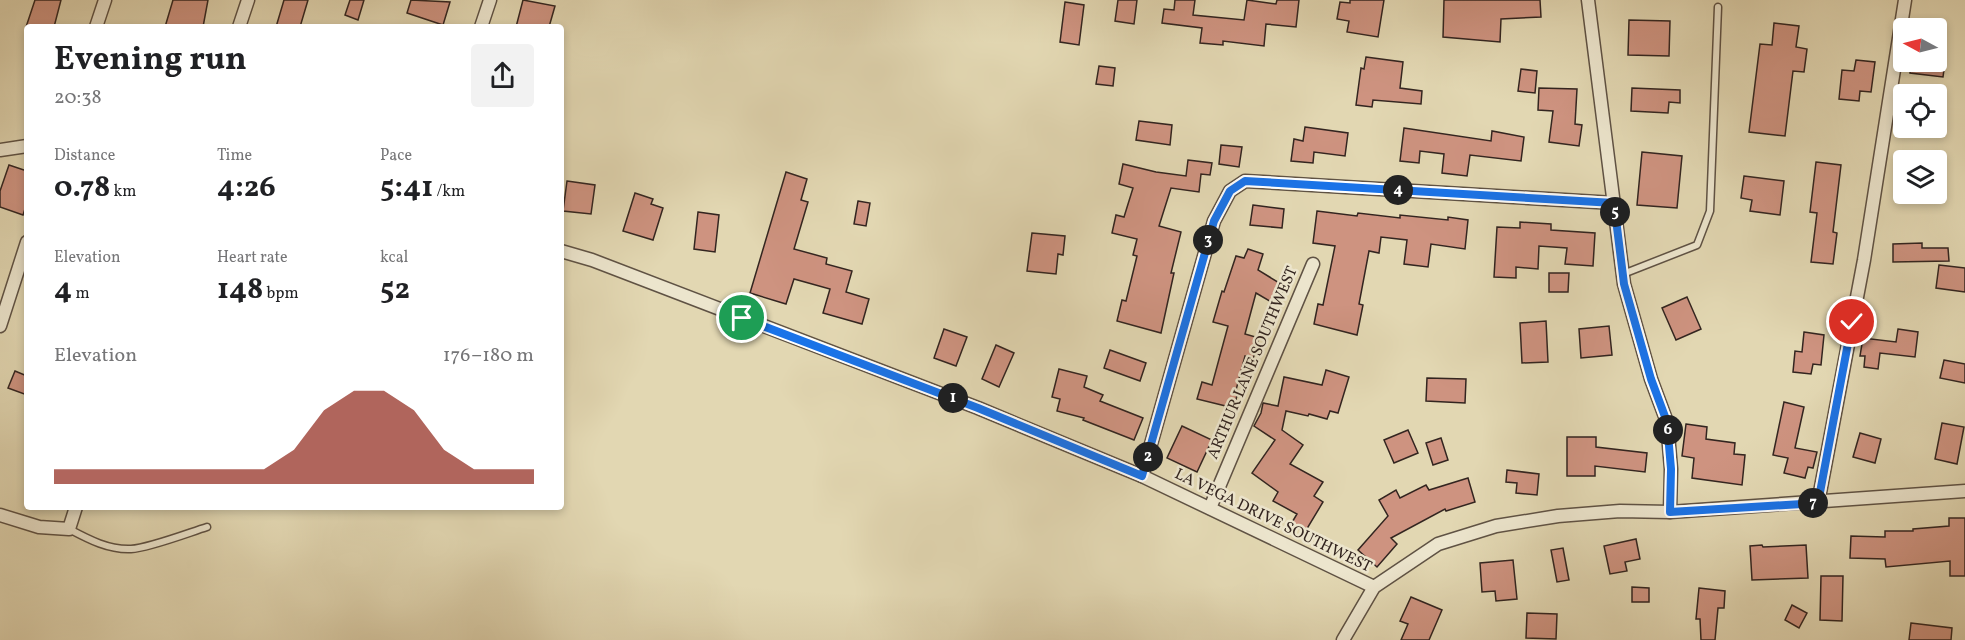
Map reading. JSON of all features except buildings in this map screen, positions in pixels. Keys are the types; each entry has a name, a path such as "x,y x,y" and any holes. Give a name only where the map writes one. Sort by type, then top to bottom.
{"street":[{"path":"97,24 105,0"},
{"path":"240,24 248,0"},
{"path":"482,24 490,0"},
{"path":"1588,0 1622,274 1651,379 1667,422 1671,469 1670,512"},
{"path":"1818,503 1864,260 1905,0"},
{"path":"0,150 24,146"},
{"path":"1142,476 1214,221 1230,191 1245,181 1614,203"},
{"path":"0,326 24,251"},
{"name":"LA VEGA DRIVE SOUTHWEST","path":"564,252 592,260 819,346 1142,476 1374,587 1438,544 1496,526 1579,514 1620,511 1670,512 1818,503 1964,488"},
{"name":"ARTHUR LANE SOUTHWEST","path":"1210,508 1313,264"},
{"path":"0,515 39,527 69,529 75,510"},
{"path":"1343,640 1374,587"}],"lane":[{"path":"1622,274 1697,245 1710,211 1718,7"},
{"path":"69,529 88,540 108,547 132,549 207,527"}],"route":[{"path":"742,318 978,408 1142,476 1214,221 1230,191 1245,181 1614,203 1624,284 1651,379 1667,422 1671,469 1670,512 1818,503 1827,445 1852,322"}]}
